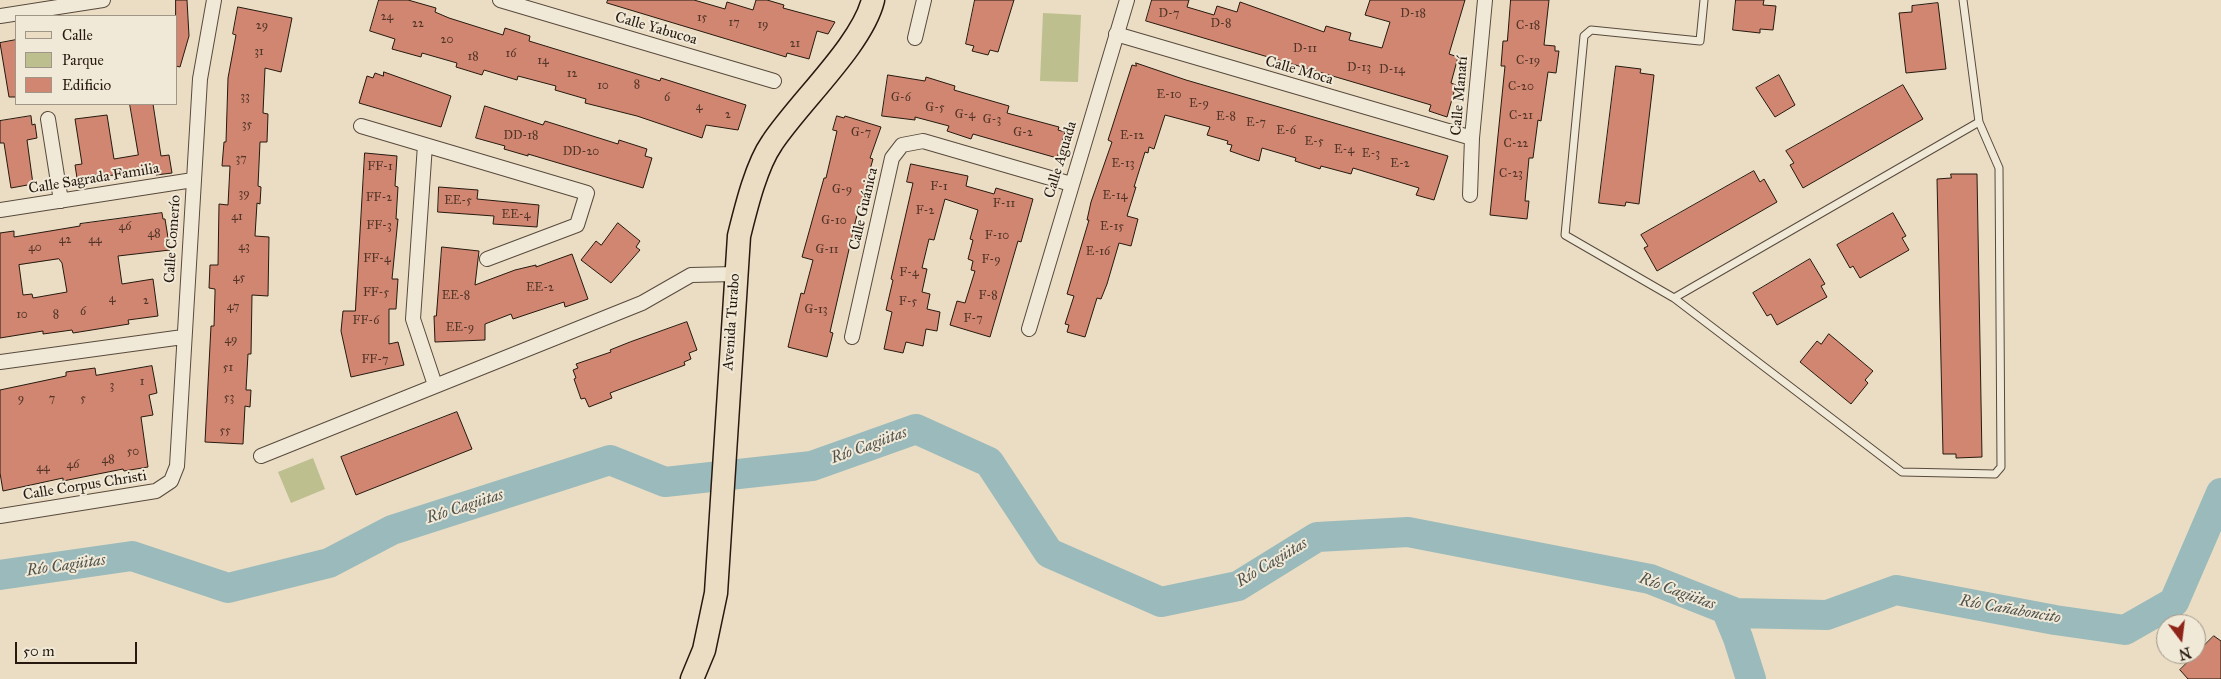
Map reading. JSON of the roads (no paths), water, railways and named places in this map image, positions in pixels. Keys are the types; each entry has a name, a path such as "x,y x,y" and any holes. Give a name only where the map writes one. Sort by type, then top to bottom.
{"main road":[{"name":"Avenida Turabo","path":"692,679 704,650 716,593 738,236 749,197 771,144 848,46 869,13 872,0"}],"street":[{"path":"0,16 104,0"},
{"name":"Calle Comerío","path":"171,481 177,466 183,337 200,79 214,0"},
{"name":"Calle Yabucoa","path":"500,0 774,81"},
{"path":"915,38 924,0"},
{"name":"Calle Aguada","path":"1028,329 1127,0"},
{"name":"Calle Manatí","path":"1470,195 1472,138 1485,0"},
{"name":"Calle Moca","path":"1116,34 1472,138"},
{"path":"48,119 61,200"},
{"path":"360,126 587,193 577,226 487,259"},
{"name":"Calle Guánica","path":"852,337 892,158 902,145 923,141 1071,184"},
{"path":"425,145 413,319 435,385"},
{"name":"Calle Sagrada Familia","path":"0,210 193,180"},
{"path":"261,456 642,303 691,275 735,274"},
{"path":"0,362 183,337"},
{"name":"Calle Corpus Christi","path":"0,516 156,492 171,481"}],"lane":[{"path":"1704,0 1700,41 1591,30 1584,36 1565,235 1674,298 1902,472 1995,474 2001,466 1999,168 1980,122 1963,0"},
{"path":"1674,298 1980,122"}],"waterway":[{"name":"Río Cagüitas","path":"0,575 132,556 228,588 329,563 392,530 610,460 665,482 812,466 916,429 989,462 1049,553 1161,602 1238,586 1317,537 1408,532 1650,579 1736,613 1827,615 1896,590 2055,620 2125,630 2174,602 2221,493"},
{"name":"Río Cagüitas","path":"1726,609 1738,638 1751,679"}],"water label":[{"name":"Río Cañaboncito","path":"2010,610"}]}
